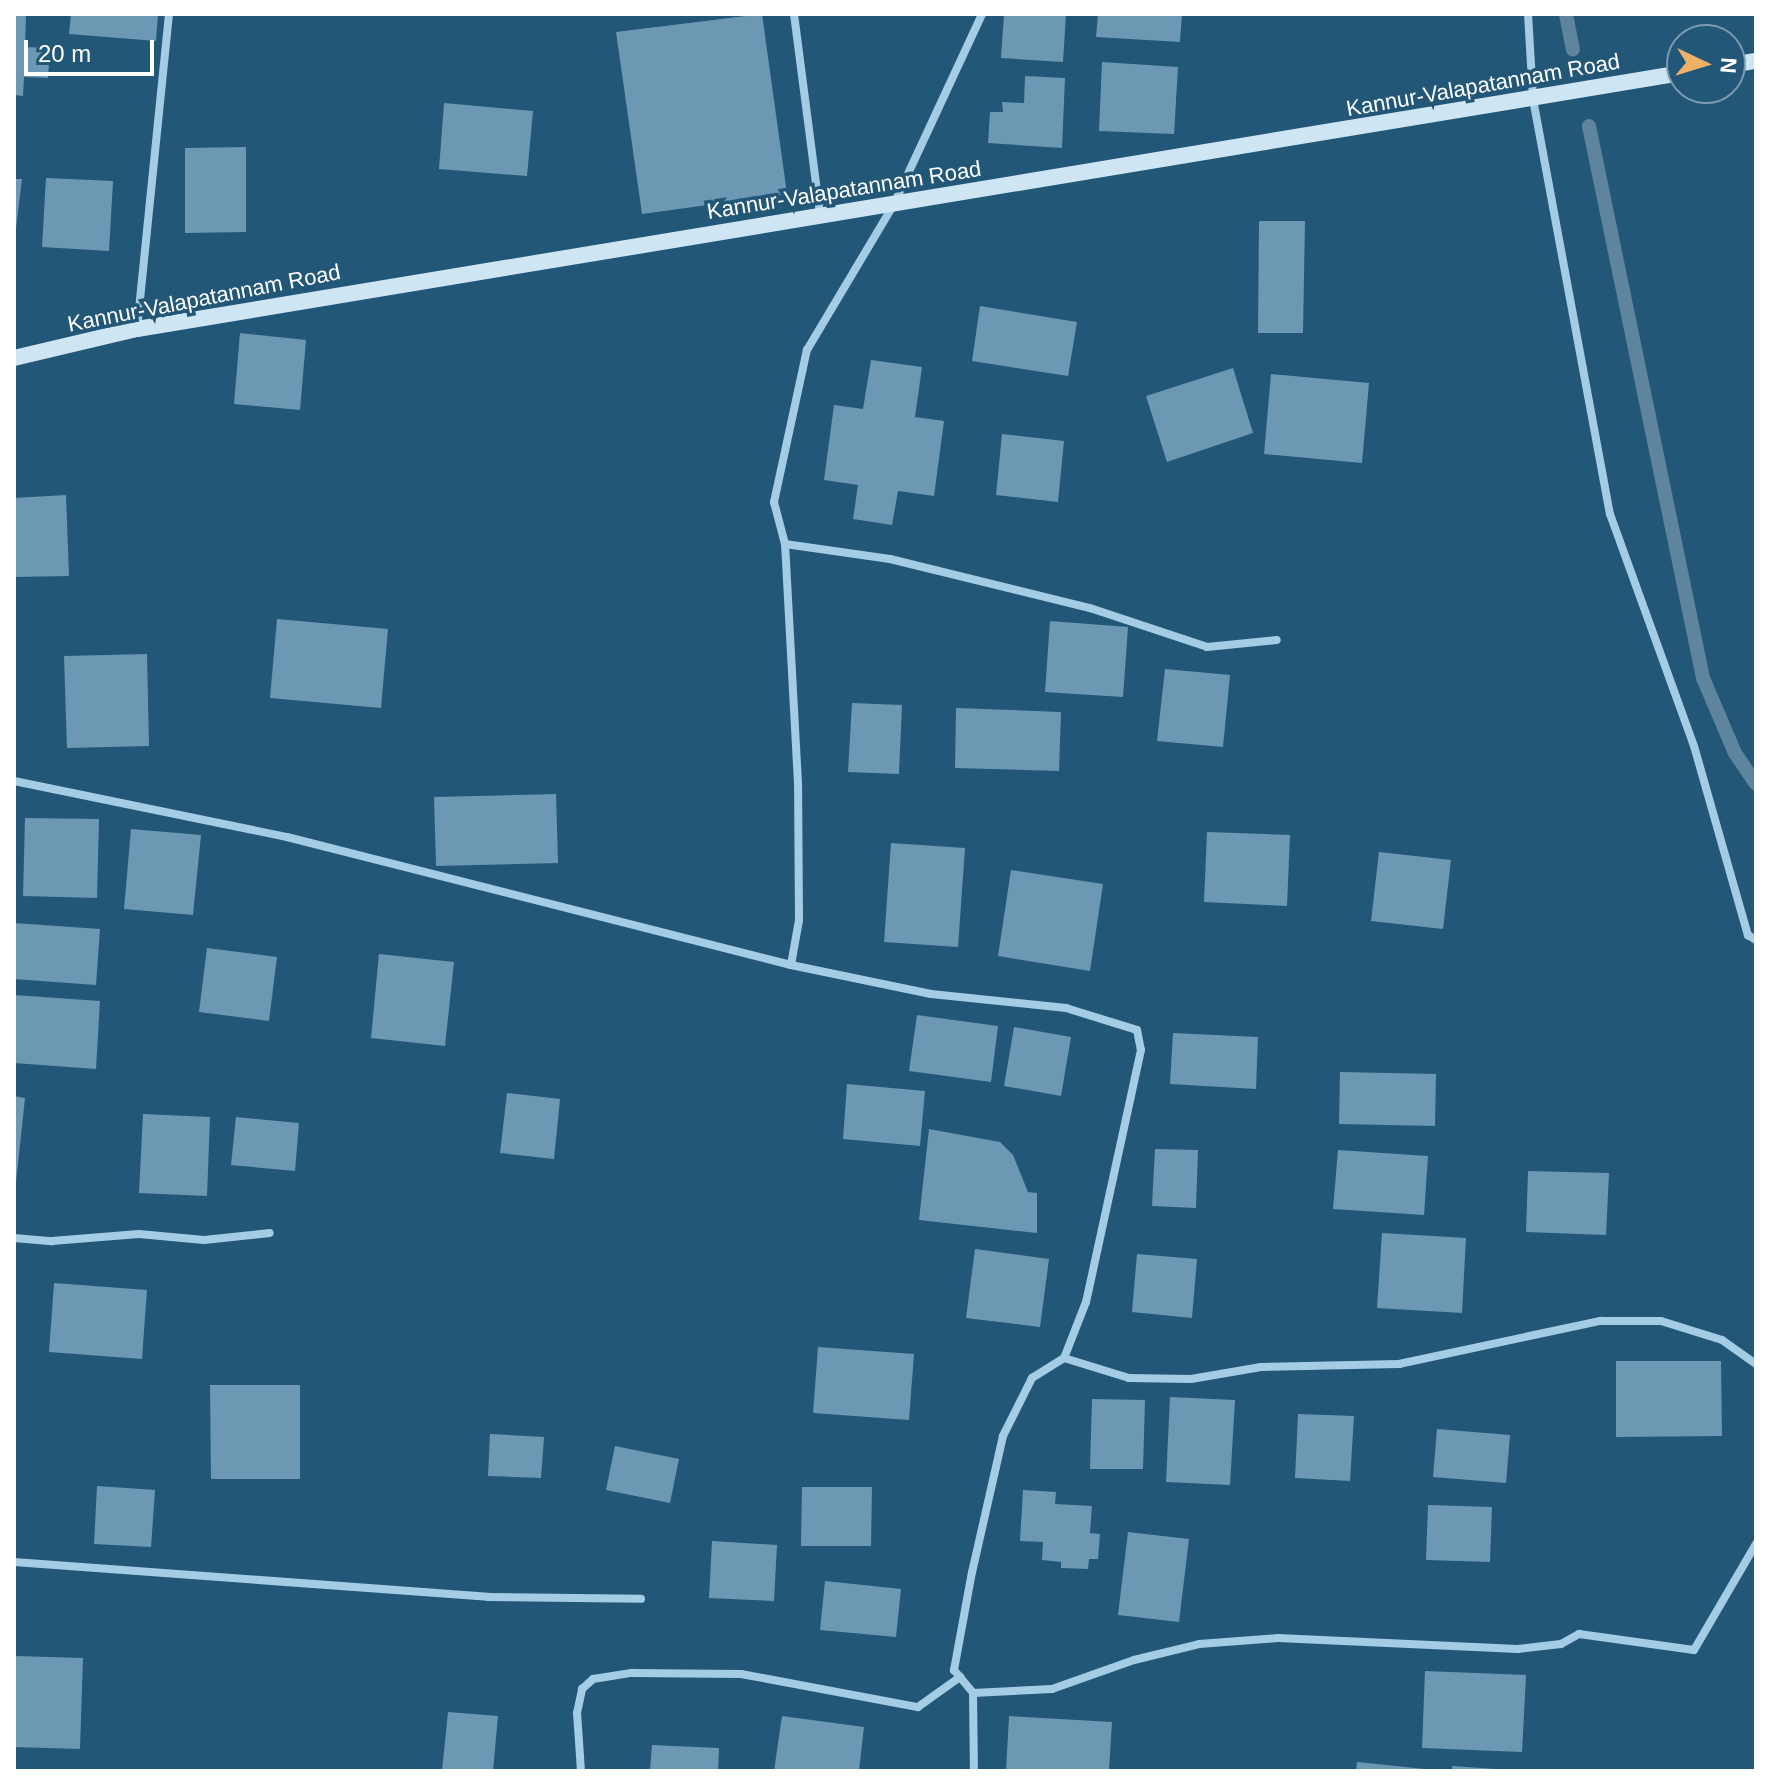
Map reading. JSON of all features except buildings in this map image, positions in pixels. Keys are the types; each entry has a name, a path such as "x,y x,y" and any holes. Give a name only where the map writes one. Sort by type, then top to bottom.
{"main road":[{"name":"Kannur-Valapatannam Road","path":"14,358 137,329 1666,76"}],"street":[{"path":"137,329 169,14"},
{"path":"794,14 820,215"},
{"path":"791,965 801,875 785,544 774,502 807,350 893,206 982,14"},
{"path":"1528,14 1533,99 1610,514 1694,746 1748,935 1756,940"},
{"path":"785,544 890,559 1090,608 1207,647 1277,640"},
{"path":"14,781 287,837 791,965 931,994 1066,1008 1137,1030 1141,1050 1086,1302 1064,1358 1032,1378 1003,1436 954,1670 973,1693 974,1771"},
{"path":"14,1238 52,1241 139,1234 204,1240 270,1233"},
{"path":"1064,1358 1129,1378 1191,1379 1261,1367 1399,1364 1600,1321 1661,1321 1722,1340 1756,1364"},
{"path":"973,1693 1052,1689 1134,1660 1199,1644 1278,1638 1518,1649 1561,1644 1579,1634 1694,1650 1756,1544"},
{"path":"14,1562 501,1598 641,1599"},
{"path":"581,1771 577,1713 582,1689 593,1679 632,1673 741,1674 918,1707 960,1677"}],"waterway":[{"path":"1566,14 1573,49"},
{"path":"1589,126 1703,678 1735,753 1756,784"}]}
